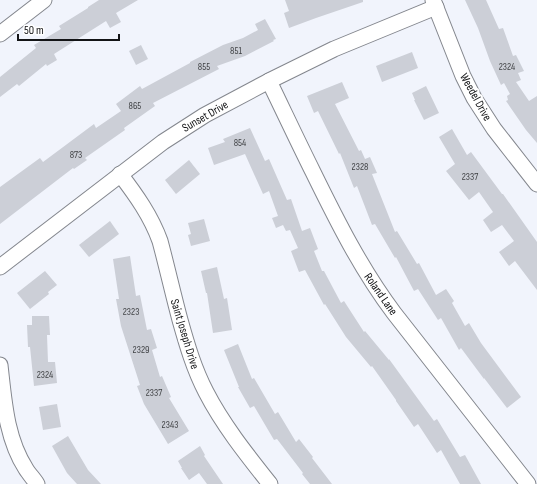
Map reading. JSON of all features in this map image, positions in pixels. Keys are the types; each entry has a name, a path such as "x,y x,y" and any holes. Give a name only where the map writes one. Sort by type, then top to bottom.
{"street":[{"path":"0,34 44,0"},
{"name":"Sunset Drive","path":"0,267 120,174 189,124 269,81 344,44 435,4"},
{"name":"Weedel Drive","path":"435,4 463,76 474,98 490,124 537,184"},
{"name":"Roland Lane","path":"269,81 332,212 374,285 394,313 528,484"},
{"name":"Saint Joseph Drive","path":"120,174 134,193 158,234 186,341 197,374 216,410 239,444 270,484"},
{"path":"0,365 7,419 13,442 26,470 38,484"}],"building":[{"path":"99,0 138,0 116,13 121,22 110,28 106,21 54,54 57,60 47,66 46,64 19,86 17,84 0,97 0,77 36,48 34,45 61,29 59,26"},
{"path":"285,0 363,0 363,2 289,28 284,13 289,11"},
{"path":"465,0 486,0 499,29 503,28 513,56 516,55 524,71 518,73 521,80 516,82 529,101 537,96 537,143 506,101 508,100 507,96 510,94 504,83 501,85"},
{"path":"265,19 276,39 273,40 274,41 245,56 217,66 219,69 153,103 155,106 124,128 125,130 85,158 87,160 74,169 73,168 0,224 0,187 40,158 43,162 94,124 96,128 121,111 116,104 140,86 142,89 223,45 243,38 258,30 255,24"},
{"path":"141,45 148,59 136,65 129,51"},
{"path":"412,52 418,68 382,82 376,66"},
{"path":"342,82 349,98 335,104 359,151 361,150 365,159 370,157 377,173 372,174 395,232 397,231 417,264 419,263 436,295 446,289 454,301 452,303 465,326 469,323 481,343 521,397 507,408 461,348 459,350 441,318 438,320 418,289 414,291 396,257 395,258 375,224 372,225 357,186 354,188 340,153 339,154 318,111 314,113 307,96"},
{"path":"426,86 439,113 424,120 412,93"},
{"path":"250,128 265,161 269,159 287,200 291,199 302,231 310,228 318,249 314,251 322,271 324,271 341,303 344,301 364,332 365,331 389,359 434,421 437,419 460,457 465,455 481,484 460,484 441,450 437,453 418,424 414,427 372,366 371,367 346,337 325,304 324,305 305,270 299,272 291,251 298,248 290,230 286,231 283,225 276,228 272,218 278,216 269,191 263,194 245,154 214,165 208,148 225,142 223,139"},
{"path":"452,129 467,155 471,152 537,242 537,290 515,261 509,266 499,252 514,241 502,225 491,232 483,220 493,212 479,192 469,200 446,171 455,164 439,137"},
{"path":"189,160 200,174 176,194 165,180"},
{"path":"204,219 210,241 191,246 188,235 191,234 188,223"},
{"path":"110,221 119,234 89,257 79,245"},
{"path":"130,256 136,296 140,295 147,330 151,329 157,348 152,350 160,377 162,376 171,397 169,398 189,431 168,444 144,404 137,386 140,385 121,326 116,299 119,299 113,259"},
{"path":"217,267 224,299 227,298 232,330 213,333 207,293 201,271"},
{"path":"45,271 57,285 48,292 49,294 30,309 17,293"},
{"path":"32,316 49,316 50,335 47,335 48,362 55,362 57,383 34,386 30,347 28,347 27,325 32,325"},
{"path":"238,344 252,379 254,378 275,414 278,412 296,442 299,439 332,484 310,484 277,439 274,440 254,406 250,408 238,387 224,350"},
{"path":"57,404 61,427 43,430 39,407"},
{"path":"68,436 88,470 101,484 77,484 67,473 52,446"},
{"path":"200,446 205,455 204,456 223,484 207,484 199,473 189,480 181,468 178,461"}]}
